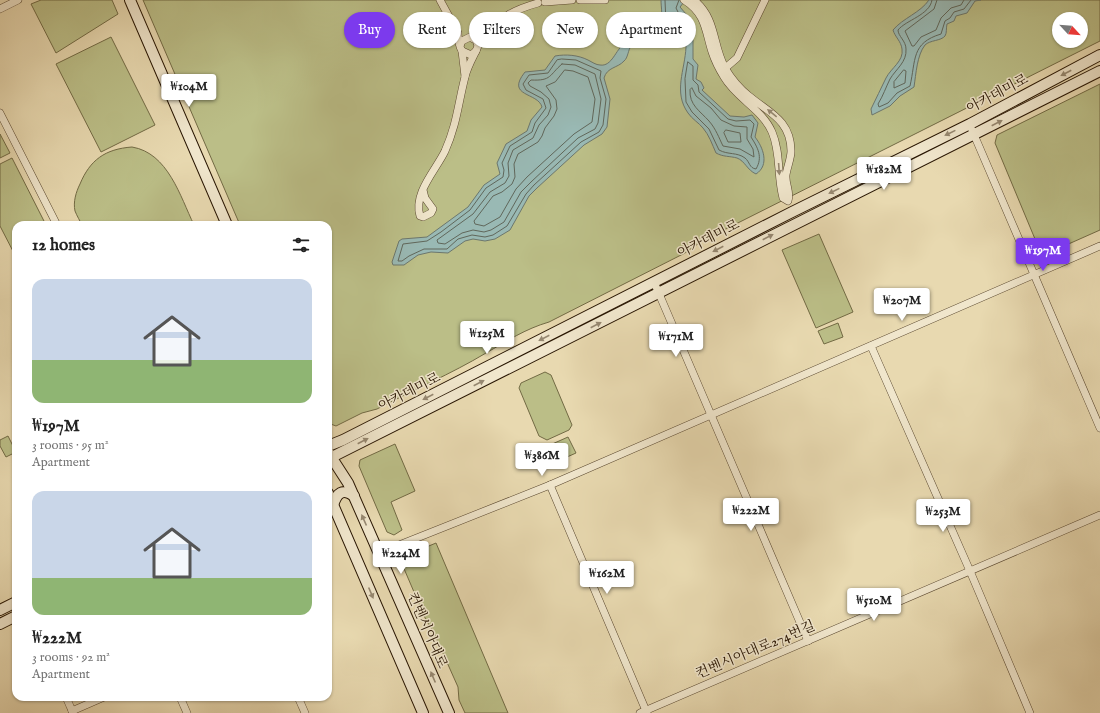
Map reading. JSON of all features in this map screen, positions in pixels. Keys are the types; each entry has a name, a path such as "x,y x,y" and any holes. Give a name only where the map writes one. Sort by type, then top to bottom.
{"main road":[{"path":"123,0 218,221"},
{"path":"130,0 225,221"},
{"name":"아카데미로","path":"332,444 344,440 654,282 970,124 1100,55"},
{"name":"아카데미로","path":"332,455 659,294 796,223 1100,71"},
{"name":"컨벤시아대로","path":"332,461 354,496 449,713"},
{"path":"354,496 347,491 341,492 335,497 333,505 423,713"},
{"path":"0,610 12,604"},
{"path":"0,624 12,618"}],"street":[{"path":"0,9 18,0"},
{"path":"440,0 447,12"},
{"path":"516,12 537,2 572,0"},
{"path":"580,0 605,0"},
{"path":"684,0 702,19 712,53 735,92 758,112 772,132 778,153 780,188 783,198 788,201 790,196 786,174 791,152 789,140 783,125 776,116 740,88 723,70 710,22 703,9 694,0"},
{"path":"723,70 737,58 742,50 750,27 765,0"},
{"path":"465,76 461,49 462,41 469,39"},
{"path":"461,49 467,55 477,50"},
{"path":"423,190 450,138 459,111 465,76 477,50"},
{"path":"0,113 55,221"},
{"path":"970,124 1100,428"},
{"path":"772,132 783,125"},
{"path":"778,153 791,152"},
{"path":"379,553 550,485 1100,246"},
{"path":"654,282 808,640"},
{"path":"871,346 970,570 1030,713"},
{"path":"550,485 644,712"},
{"name":"컨벤시아대로274번길","path":"644,712 1100,514"},
{"path":"68,701 72,712 95,701"},
{"path":"182,701 187,713"},
{"path":"300,701 305,713"}],"green space":[{"path":"41,0 112,0 118,14 56,53 31,4"},
{"path":"143,0 1100,0 1100,41 1088,47 1088,12 1052,12 1052,48 1086,48 702,241 685,253 549,322 516,336 446,375 377,409 362,413 336,426 332,424 332,221 238,221"},
{"path":"111,37 155,125 101,152 56,64"},
{"path":"1100,84 1100,230 1046,254 1040,251 995,143 997,135"},
{"path":"0,134 10,153 0,158"},
{"path":"132,147 144,151 155,158 164,167 178,189 192,221 80,221 74,208 76,194 84,176 94,162 100,157 106,153 122,148"},
{"path":"12,158 44,221 12,221 12,249 0,226 0,164"},
{"path":"819,234 853,312 816,328 782,250"},
{"path":"838,323 843,337 824,344 818,331"},
{"path":"545,372 551,375 572,425 569,430 547,440 539,436 519,388 521,383"},
{"path":"8,436 12,444 12,454 6,457 0,446 0,440"},
{"path":"568,437 576,453 549,465 541,449"},
{"path":"395,444 415,491 391,502 402,530 394,535 387,532 359,466 360,460"},
{"path":"436,543 508,713 465,713 459,700 458,687 433,631 426,620 402,564 405,556"}],"water":[{"path":"661,0 680,0 684,2 680,7 684,12 662,12"},
{"path":"929,0 981,0 975,1 967,13 956,16 954,21 947,24 946,33 943,38 925,45 920,54 914,87 900,96 890,106 872,115 871,109 884,82 888,74 899,61 902,53 902,49 893,30 925,5"},
{"path":"620,48 630,48 625,60 605,74 604,78 610,99 607,127 602,134 584,145 529,196 510,230 495,239 485,241 473,239 465,241 448,253 431,252 418,255 404,265 393,265 392,262 399,241 402,239 427,237 468,207 484,185 500,174 497,163 506,144 527,131 531,120 542,107 539,102 524,93 519,86 520,80 525,72 545,70 555,56 559,55 572,55 584,58 598,65 608,63"},
{"path":"686,48 693,48 693,59 698,65 696,79 701,82 704,88 702,90 730,116 744,117 752,115 758,123 755,137 763,151 764,161 763,166 756,174 740,159 716,153 705,131 688,113 681,97 681,81"}]}
